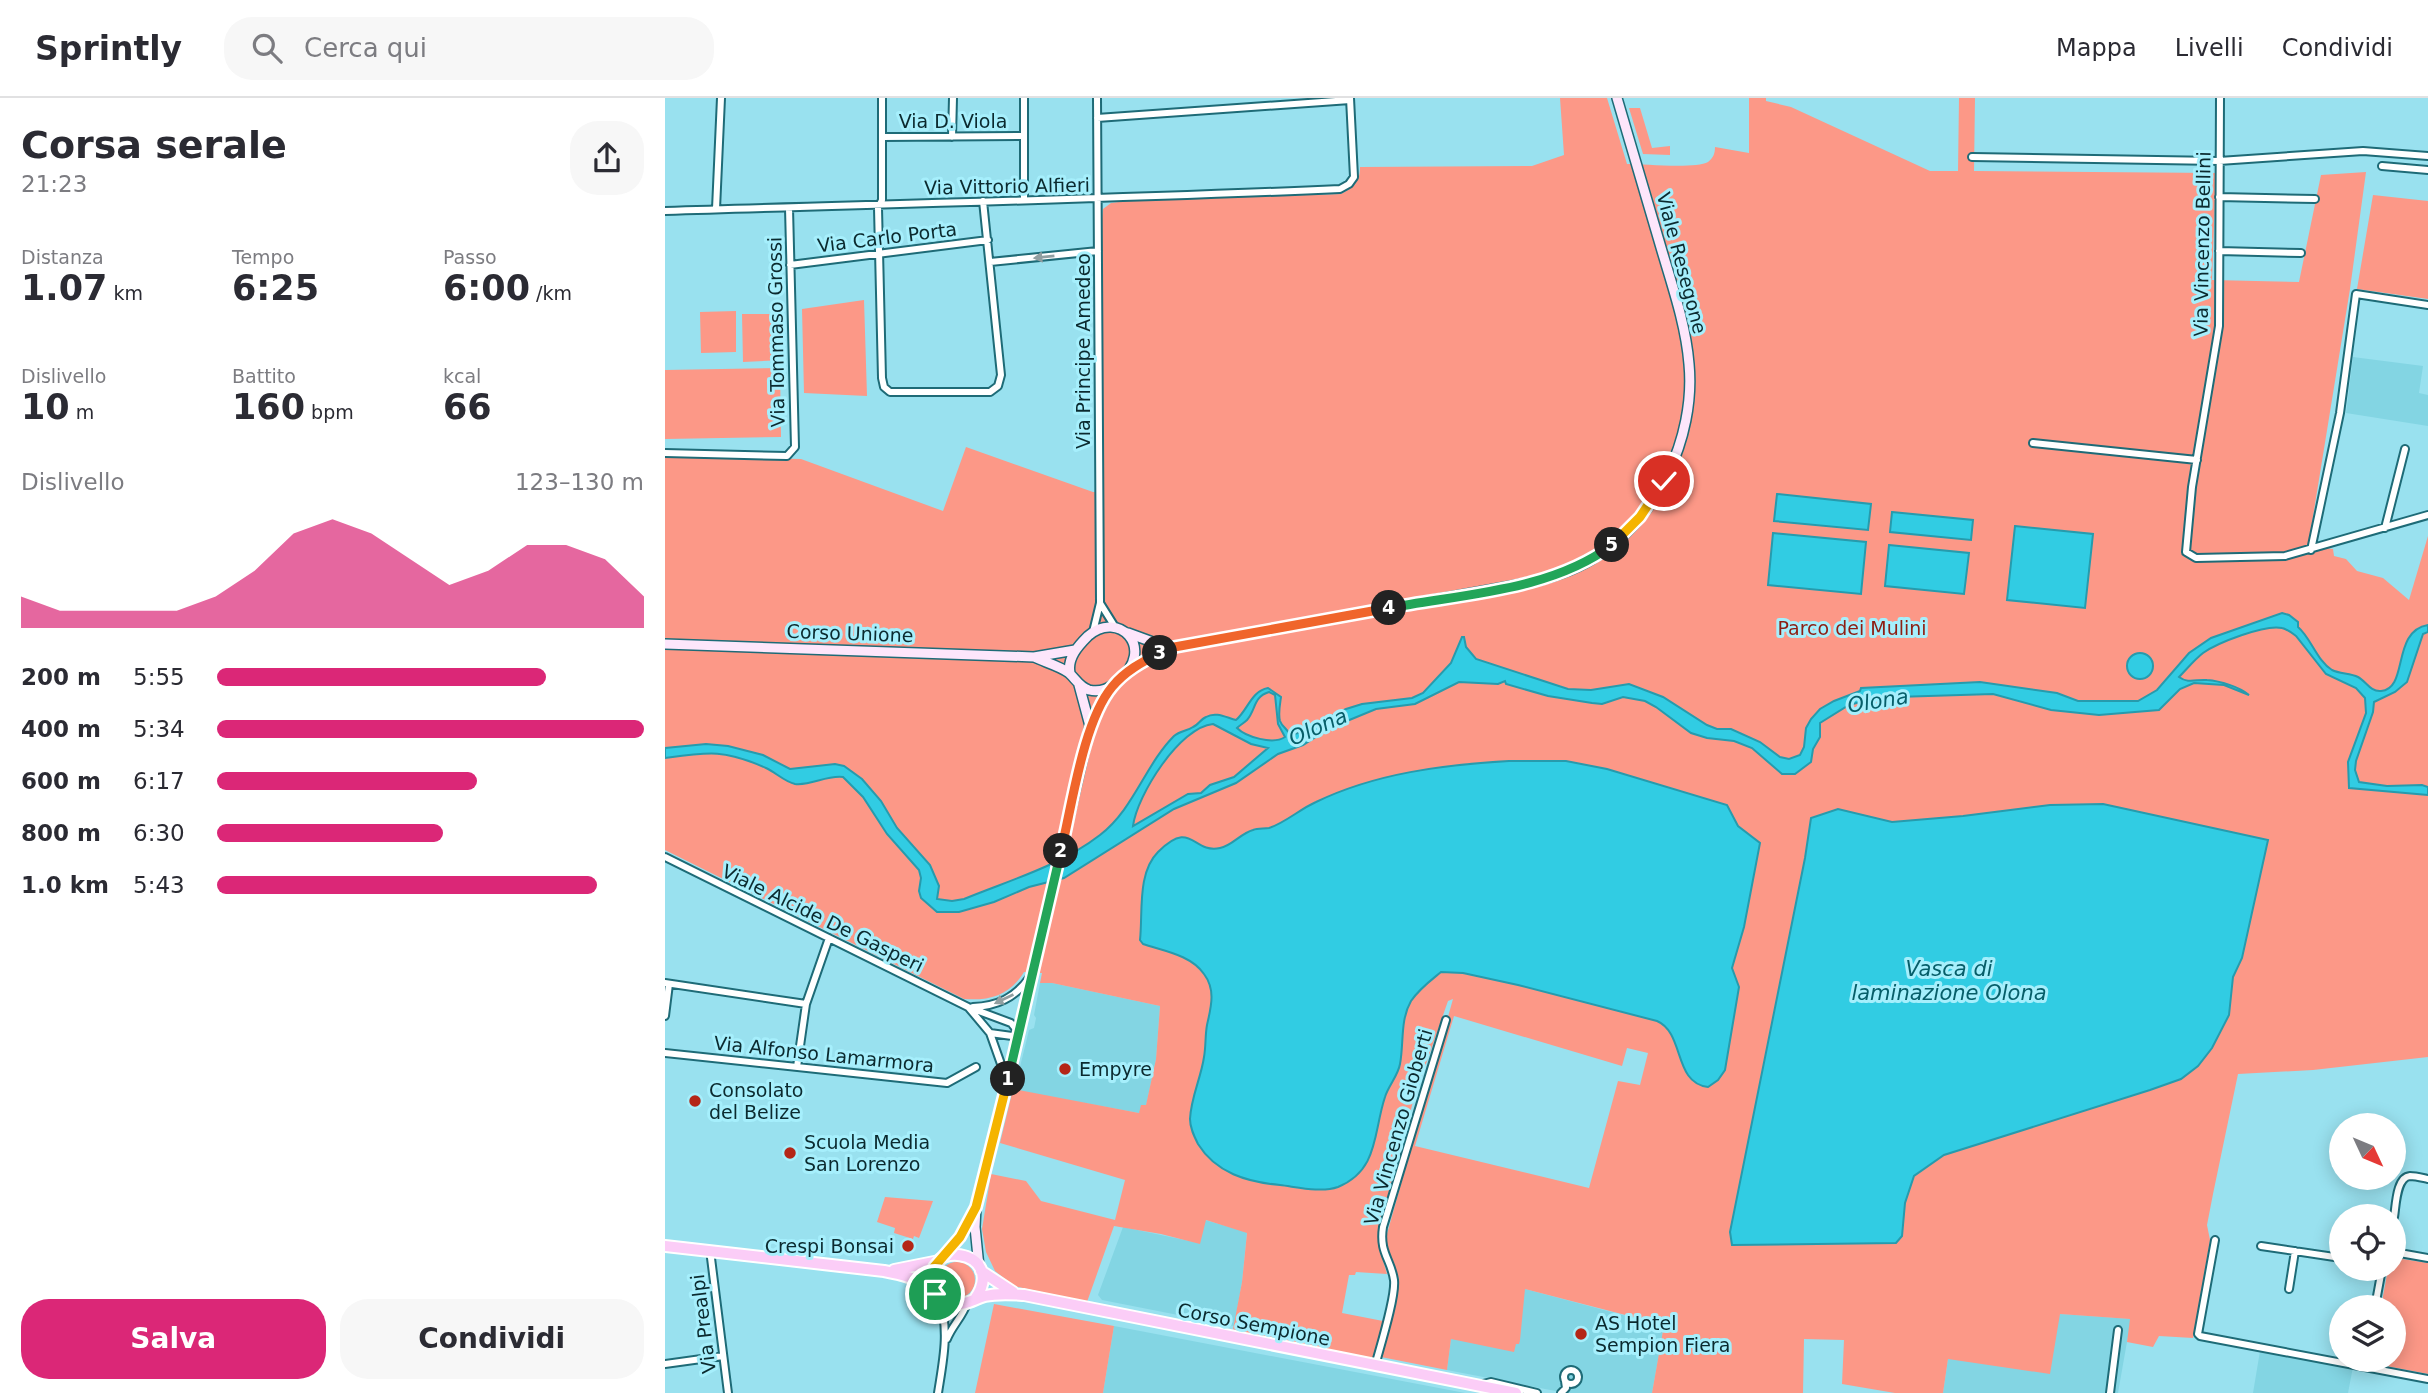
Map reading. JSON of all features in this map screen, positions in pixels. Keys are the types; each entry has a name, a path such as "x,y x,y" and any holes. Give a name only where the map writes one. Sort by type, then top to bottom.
{"main road":[{"path":"665,1246 884,1271 910,1277 930,1288 949,1304 971,1301 982,1281 980,1269 974,1261 960,1254 907,1269 884,1271"},
{"path":"937,1296 931,1282 931,1274 941,1260"},
{"name":"Corso Sempione","path":"980,1269 1009,1291 1024,1295 1482,1389 1516,1393"},
{"name":"Corso Sempione","path":"971,1301 1002,1294 1024,1295"}],"street":[{"path":"716,209 721,98"},
{"path":"882,98 878,253 883,384 886,390 894,393 990,392 999,386 1001,375 983,201"},
{"path":"952,136 953,98"},
{"path":"1024,98 1024,200"},
{"name":"Via Principe Amedeo","path":"1093,632 1100,603 1097,98"},
{"path":"1236,108 1237,98"},
{"name":"Viale Resegone","path":"1132,667 1169,648 1556,576 1593,559 1626,533 1653,500 1674,460 1687,415 1690,367 1682,319 1617,98"},
{"name":"Via Vincenzo Bellini","path":"2220,98 2219,326 2185,546 2188,554 2196,558 2285,556 2311,550"},
{"path":"1097,118 1350,99"},
{"name":"Via Vittorio Alfieri","path":"665,211 1096,200 1340,189 1354,177 1350,99"},
{"name":"Via D. Viola","path":"882,137 1024,136"},
{"path":"1972,158 2220,161 2363,150 2428,156"},
{"path":"2382,166 2428,170"},
{"path":"2220,197 2315,199"},
{"name":"Via Tommaso Grossi","path":"665,453 787,456 792,453 795,447 789,208"},
{"name":"Via Carlo Porta","path":"790,265 988,240"},
{"path":"990,262 1098,251"},
{"path":"2219,251 2301,253"},
{"path":"2428,305 2356,295 2340,413 2311,550 2428,515"},
{"path":"2033,443 2197,460"},
{"path":"2385,528 2405,449"},
{"path":"1100,603 1115,628"},
{"path":"980,1269 975,1227 976,1207 1090,726 1111,687 1132,667 1135,647 1126,633 1115,628 1107,627 1093,632 1075,650 1069,663 1070,673 1079,685 1090,726"},
{"name":"Viale Resegone","path":"1126,633 1169,648"},
{"name":"Corso Unione","path":"665,643 1034,657 1075,650"},
{"name":"Corso Unione","path":"1034,657 1070,673"},
{"path":"1079,685 1096,690 1111,687"},
{"name":"Viale Alcide De Gasperi","path":"665,857 968,1007 1011,1023 1019,1034"},
{"path":"797,1067 806,1004 829,938"},
{"path":"968,1007 1006,1000 1021,989 1032,974"},
{"path":"665,1016 667,983 806,1004"},
{"name":"Viale Alcide De Gasperi","path":"968,1007 991,1033 1007,1083"},
{"name":"Via Vincenzo Gioberti","path":"1375,1366 1394,1287 1383,1251 1384,1222 1445,1020"},
{"path":"991,1033 1013,1036 1019,1034"},
{"name":"Via Alfonso Lamarmora","path":"665,1053 947,1083 976,1067"},
{"path":"2397,1204 2401,1182 2409,1176 2428,1178"},
{"path":"941,1260 960,1237 976,1207"},
{"path":"2215,1240 2198,1334 2329,1358"},
{"path":"2261,1246 2329,1256"},
{"name":"Via Prealpi","path":"711,1250 728,1393"},
{"path":"2289,1289 2295,1251"},
{"path":"2406,1254 2428,1258"},
{"path":"937,1296 943,1310 945,1344 938,1393"},
{"path":"945,1344 971,1301"},
{"path":"2110,1393 2118,1330"},
{"path":"665,1364 723,1356"},
{"path":"1561,1393 1566,1388 1565,1372 1574,1370 1579,1377 1571,1389 1573,1393"},
{"path":"2399,1372 2428,1379"},
{"path":"1565,1381 1574,1384"},
{"name":"Corso Sempione","path":"1482,1389 1492,1382 1537,1393"}],"shaded area":[{"path":"2353,357 2423,366 2419,393 2428,395 2428,426 2346,413"},
{"path":"1040,983 1052,983 1160,1006 1156,1059 1146,1106 1139,1113 1019,1091 1021,1081 1018,1075 1029,1030 1034,1028"},
{"path":"1205,1220 1247,1232 1234,1326 1102,1300 1098,1295 1123,1227 1199,1243"},
{"path":"1525,1289 1664,1326 1652,1393 1566,1393 1447,1370 1451,1339"},
{"path":"2060,1314 2131,1319 2118,1393 1943,1393 1948,1359"},
{"path":"1114,1326 1465,1393 1103,1393"},
{"path":"2260,1351 2329,1363 2329,1372 2352,1372 2348,1393 2253,1393"}],"green space":[{"name":"Parco dei Mulini","path":"1560,98 1607,98 1627,164 1682,166 1708,162 1715,147 1749,153 1749,98 1766,98 1766,101 1791,107 1930,171 1958,171 1959,98 1975,98 1974,171 2216,173 2212,280 2299,282 2321,175 2366,172 2309,541 2317,547 2333,549 2334,556 2346,559 2357,571 2383,578 2409,600 2428,536 2428,1057 2313,1070 2238,1074 2207,1225 2210,1240 2193,1338 2159,1336 2153,1347 2127,1342 2130,1319 2060,1314 2050,1374 1948,1359 1943,1393 1895,1393 1842,1384 1844,1340 1804,1339 1803,1393 1652,1393 1664,1325 1525,1289 1520,1340 1514,1352 1451,1339 1447,1370 1381,1357 1399,1279 1385,1241 1453,999 1448,1001 1414,1098 1379,1229 1379,1247 1387,1274 1356,1272 1355,1275 1349,1275 1342,1313 1383,1321 1373,1358 1233,1329 1242,1282 1247,1233 1206,1220 1200,1244 1114,1226 1087,1302 1014,1286 995,1271 986,1252 982,1229 991,1174 1026,1181 1041,1201 1115,1220 1125,1180 1000,1143 1013,1089 1139,1113 1141,1105 1146,1105 1156,1059 1160,1006 1052,983 1040,983 1042,973 1024,972 1012,986 999,995 964,999 665,850 665,456 801,459 943,511 966,447 1093,492 1103,492 1102,218 1103,209 1111,203 1341,194 1355,184 1360,167 1532,166 1564,155","holes":["1454,1016 1622,1066 1627,1048 1648,1053 1640,1085 1618,1081 1589,1188 1415,1146"]},
{"path":"1629,108 1640,108 1652,148 1670,146 1670,155 1643,154"},
{"path":"2373,195 2428,201 2428,299 2357,289"},
{"path":"864,300 867,396 804,393 802,309"},
{"path":"736,311 736,352 701,353 700,312"},
{"path":"742,314 783,314 783,360 743,362"},
{"path":"780,368 781,437 665,439 665,370"},
{"path":"885,1197 933,1201 919,1238 914,1236 913,1239 894,1233 895,1228 877,1222"},
{"path":"2406,1260 2428,1263 2428,1374 2406,1370 2406,1295 2383,1295 2386,1281 2406,1281"},
{"path":"957,1262 970,1267 975,1280 970,1293 957,1298 944,1293 939,1280 944,1267"},
{"path":"994,1304 1114,1326 1103,1393 975,1393"}],"water":[{"path":"1777,494 1871,504 1868,530 1774,521"},
{"path":"1892,512 1973,520 1971,540 1890,532"},
{"path":"2015,526 2093,534 2085,608 2007,600"},
{"path":"1773,533 1866,542 1861,594 1768,585"},
{"path":"1889,545 1969,553 1964,594 1885,586"},
{"name":"Olona","path":"2282,613 2289,615 2298,622 2298,627 2327,666 2358,677 2371,688 2381,691 2390,688 2395,681 2409,638 2417,629 2428,625 2428,632 2423,634 2407,682 2395,692 2374,702 2355,770 2359,782 2387,786 2422,785 2428,787 2428,795 2349,788 2348,762 2366,713 2365,698 2356,688 2326,674 2296,636 2284,629 2274,628 2241,635 2210,649 2179,677 2189,681 2224,683 2249,695 2224,685 2194,683 2180,689 2159,710 2099,715 2051,710 1993,694 1868,700 1849,705 1820,723 1820,737 1813,749 1811,762 1795,774 1782,774 1752,748 1734,741 1691,733 1645,701 1623,697 1602,704 1592,703 1548,696 1506,684 1505,681 1498,684 1459,682 1415,704 1376,709 1330,728 1303,745 1278,754 1236,783 1174,809 1064,878 1029,887 994,902 959,912 937,912 921,898 919,870 887,834 863,797 843,777 795,784 766,768 727,755 665,758 665,748 706,744 728,746 763,755 790,769 835,764 844,766 862,779 881,801 897,828 930,865 939,886 937,899 952,901 1017,879 1085,846 1122,813 1155,760 1174,736 1195,726 1204,718 1218,715 1236,720 1258,693 1268,688 1281,697 1280,721 1290,735 1362,704 1412,698 1423,693 1451,663 1462,637 1476,659 1568,689 1591,690 1629,684 1663,697 1707,725 1717,729 1731,729 1760,742 1780,757 1789,759 1800,755 1804,747 1806,728 1820,709 1860,691 1861,688 1980,682 2057,693 2078,701 2138,701 2157,690 2189,653 2211,638","holes":["1269,692 1275,695 1278,724 1285,737 1280,739 1260,739 1237,728 1250,716 1257,700","1213,724 1251,744 1268,748 1234,777 1210,785 1201,793 1188,794 1133,826 1143,797 1162,764 1187,737 1200,728"]},
{"path":"2140,653 2149,657 2153,666 2149,675 2140,679 2131,675 2127,666 2131,657"},
{"path":"1509,761 1566,761 1607,769 1727,805 1738,826 1760,843 1744,927 1732,968 1739,987 1725,1070 1718,1080 1708,1087 1697,1084 1689,1077 1672,1036 1666,1027 1657,1021 1518,985 1463,973 1441,972 1425,985 1408,1008 1399,1068 1385,1097 1368,1161 1361,1171 1338,1187 1317,1190 1268,1184 1223,1169 1205,1154 1198,1144 1190,1119 1205,1053 1210,986 1204,974 1192,962 1177,954 1143,944 1140,940 1142,893 1151,861 1169,842 1178,838 1185,837 1211,848 1224,847 1249,832 1275,826 1339,792 1386,777 1435,768"},
{"name":"Vasca di laminazione Olona","path":"2103,804 2268,840 2242,958 2233,977 2229,1015 2212,1048 2198,1066 2181,1079 2150,1090 1944,1155 1914,1176 1905,1203 1902,1236 1896,1243 1732,1245 1730,1232 1811,818 1838,809 1892,822 2050,805"}],"place":[{"name":"Empyre","path":"1065,1069"},
{"name":"Consolato del Belize","path":"695,1101"},
{"name":"Scuola Media San Lorenzo","path":"790,1153"},
{"name":"Crespi Bonsai","path":"908,1246"},
{"name":"AS Hotel Sempion Fiera","path":"1581,1334"}],"route":[{"path":"935,1294 931,1282 934,1267 960,1237 976,1207 1090,726 1111,687 1132,667 1169,648 1556,576 1593,559 1621,538 1653,500 1664,481"}]}
